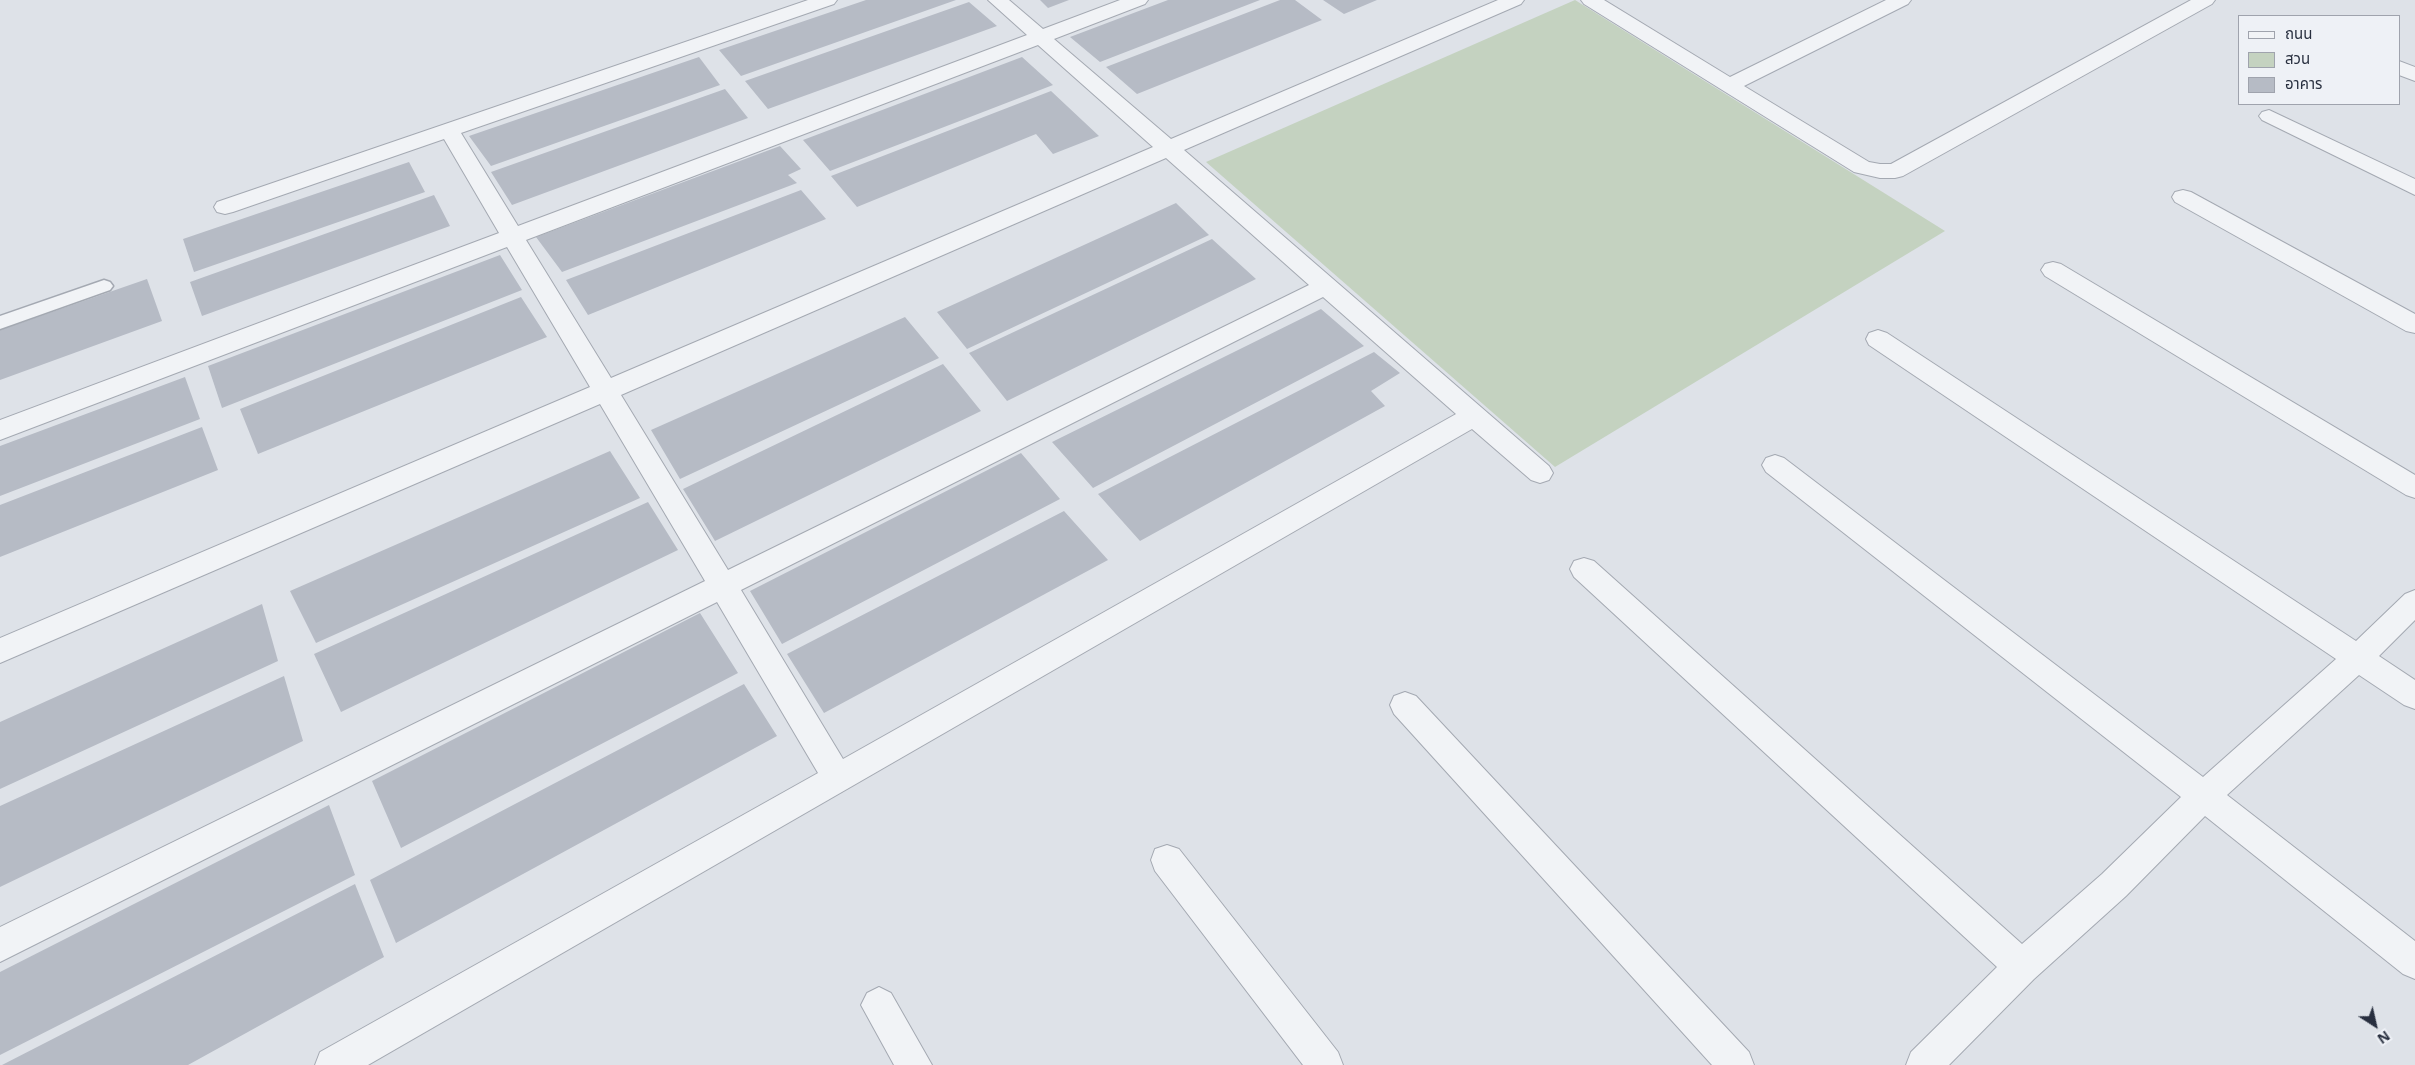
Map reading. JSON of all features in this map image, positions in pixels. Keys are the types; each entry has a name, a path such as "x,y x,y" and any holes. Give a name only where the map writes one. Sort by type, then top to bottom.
{"street":[{"path":"225,207 827,0"},
{"path":"998,0 1540,473"},
{"path":"0,430 1138,0"},
{"path":"0,651 1514,0"},
{"path":"1591,0 1862,168 1895,171 2206,0"},
{"path":"1730,85 1901,0"},
{"path":"2400,68 2415,75"},
{"path":"2269,116 2415,188"},
{"path":"449,130 838,778"},
{"path":"2183,197 2415,325"},
{"path":"2053,270 2415,488"},
{"path":"0,945 1326,286"},
{"path":"1878,339 2415,696"},
{"path":"333,1065 1474,416"},
{"path":"1775,465 2204,796 2415,962"},
{"path":"1584,569 2022,967"},
{"path":"1924,1065 2022,967 2114,885 2204,796 2359,657 2415,602"},
{"path":"1405,705 1736,1065"},
{"path":"1166,860 1325,1065"},
{"path":"879,1005 914,1065"}],"lane":[{"path":"0,323 104,286"}],"green space":[{"path":"1575,0 1945,231 1555,467 1206,162"}],"building":[{"path":"866,0 956,0 741,76 719,50"},
{"path":"1040,0 1069,0 1048,8"},
{"path":"1168,0 1260,0 1100,62 1070,37"},
{"path":"1280,0 1295,0 1322,20 1137,94 1106,67"},
{"path":"1323,0 1377,0 1344,14"},
{"path":"969,2 997,26 768,109 745,81"},
{"path":"699,57 720,85 491,166 469,136"},
{"path":"1022,57 1053,85 830,171 803,140"},
{"path":"725,89 748,118 512,205 491,172"},
{"path":"1051,91 1099,136 1053,154 1036,134 857,207 831,176"},
{"path":"780,146 801,169 788,175 797,183 562,272 536,237"},
{"path":"409,162 425,192 194,272 183,239"},
{"path":"801,190 826,219 588,315 566,280"},
{"path":"434,195 450,226 202,316 190,282"},
{"path":"1176,203 1209,235 967,349 937,312"},
{"path":"1212,239 1256,279 1007,401 969,353"},
{"path":"500,255 522,290 222,408 208,366"},
{"path":"147,279 162,321 0,380 0,330"},
{"path":"521,297 547,337 258,454 240,409"},
{"path":"1321,309 1364,346 1093,488 1052,442"},
{"path":"905,317 939,358 680,479 651,430"},
{"path":"1374,352 1400,373 1371,391 1385,406 1140,541 1098,494"},
{"path":"943,364 981,411 715,541 683,489"},
{"path":"185,377 200,419 0,496 0,446"},
{"path":"202,427 218,470 0,557 0,505"},
{"path":"610,451 640,498 316,643 290,591"},
{"path":"1021,453 1060,499 782,644 750,591"},
{"path":"648,502 678,550 341,712 314,654"},
{"path":"1064,511 1108,560 824,713 787,654"},
{"path":"262,604 278,661 0,789 0,722"},
{"path":"700,613 738,673 401,848 372,781"},
{"path":"284,676 303,741 0,887 0,806"},
{"path":"744,684 777,736 396,943 370,880"},
{"path":"329,805 355,875 0,1055 0,972"},
{"path":"355,884 384,957 188,1065 2,1065"}]}
